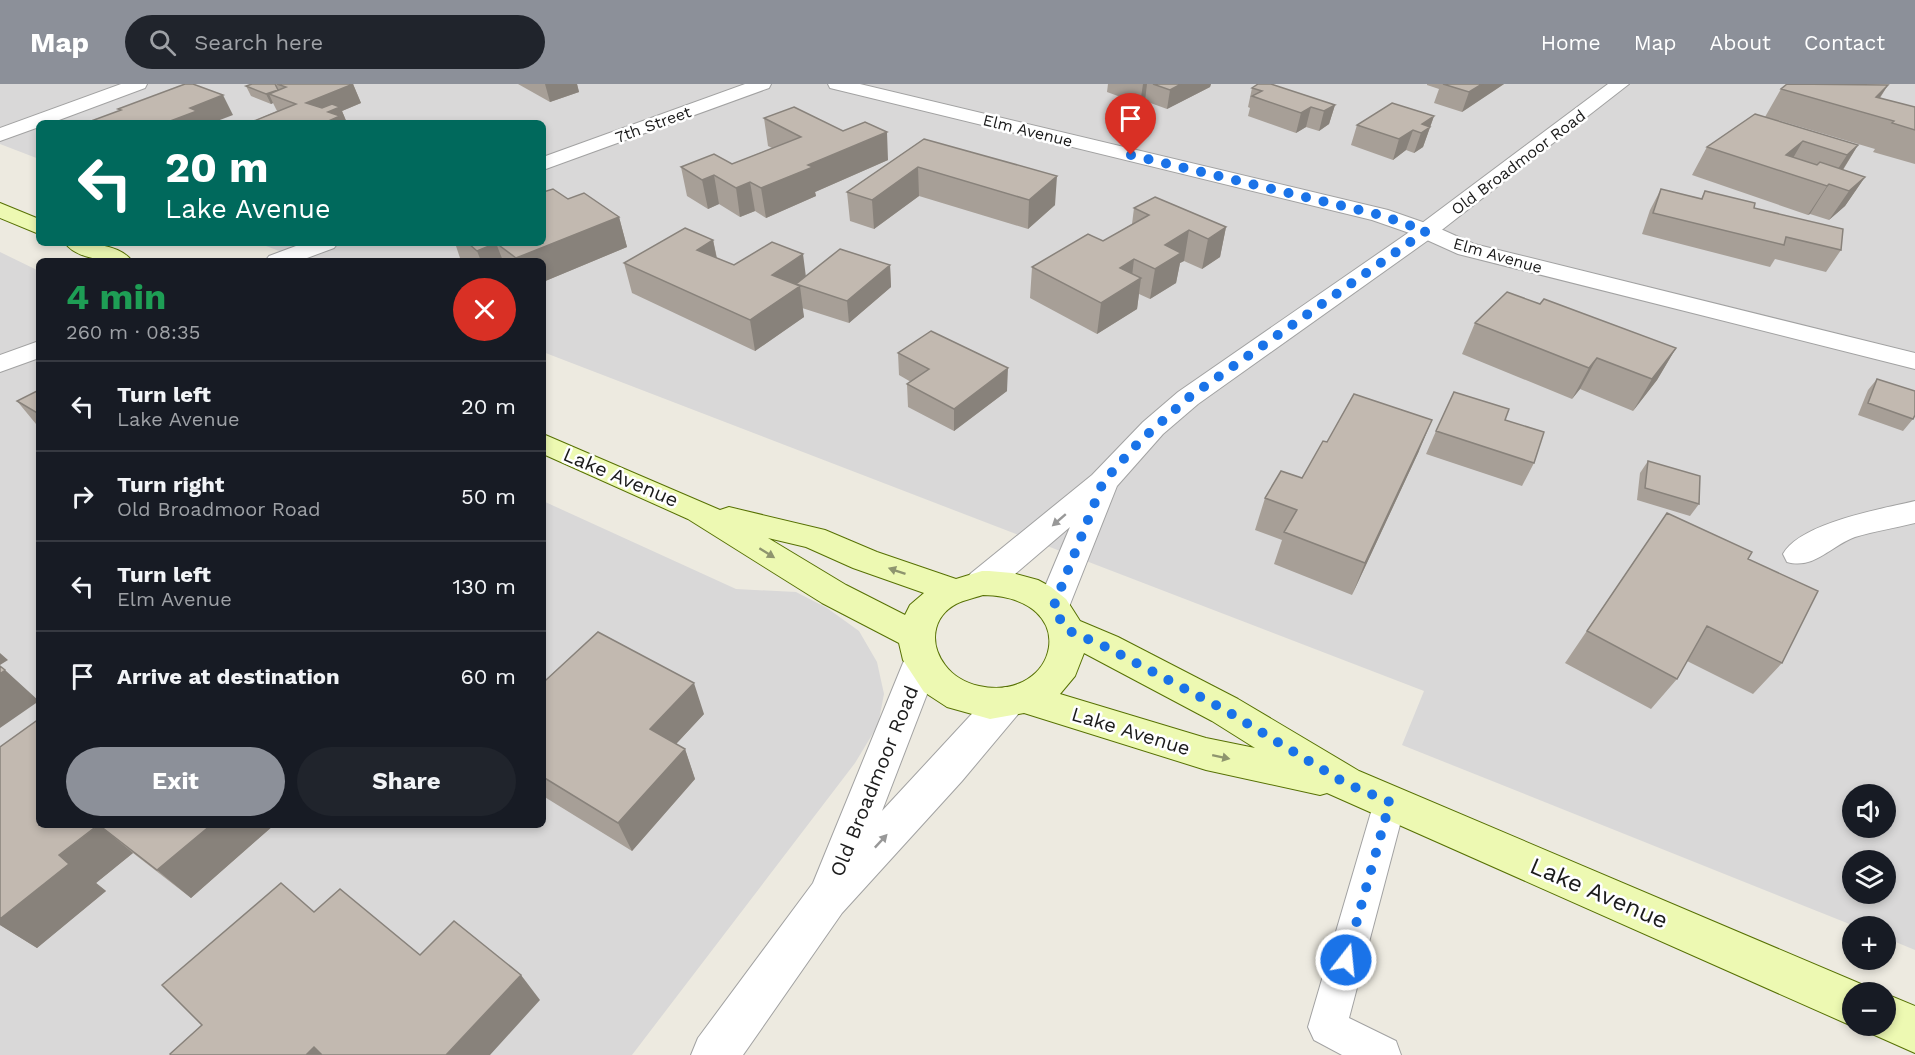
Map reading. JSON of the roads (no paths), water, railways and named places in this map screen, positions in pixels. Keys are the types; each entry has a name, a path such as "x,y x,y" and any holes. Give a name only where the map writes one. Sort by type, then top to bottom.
{"main road":[{"path":"0,210 36,226"},
{"path":"84,246 113,258"},
{"name":"Lake Avenue","path":"546,444 699,511 918,649"},
{"name":"Lake Avenue","path":"699,511 814,538 865,560 967,586"},
{"path":"1002,583 1022,588 1039,596 1060,619 1066,654 1055,677 1042,688 1015,700 980,701 954,694 935,681 918,649 921,617 934,602 967,586 1002,583"},
{"name":"Lake Avenue","path":"1060,619 1106,647 1225,710 1345,783 1842,999"},
{"name":"Lake Avenue","path":"1015,700 1206,754 1345,783"},
{"path":"1896,1021 1915,1030"}],"street":[{"path":"41,120 138,84"},
{"name":"7th Street","path":"546,163 762,84"},
{"name":"Elm Avenue","path":"837,84 1380,215 1426,231 1466,249 1915,361"},
{"name":"Old Broadmoor Road","path":"967,586 1103,482 1153,428 1188,398 1426,231 1620,84"},
{"path":"0,135 36,122"},
{"path":"285,258 318,246"},
{"path":"0,363 36,350"},
{"name":"Old Broadmoor Road","path":"1060,619 1103,482"},
{"path":"1799,554 1844,529 1915,513"},
{"name":"Old Broadmoor Road","path":"827,899 918,649"},
{"name":"Old Broadmoor Road","path":"714,1055 827,899 1015,700"}],"lane":[{"path":"1382,1055 1327,1027 1390,802"}]}
